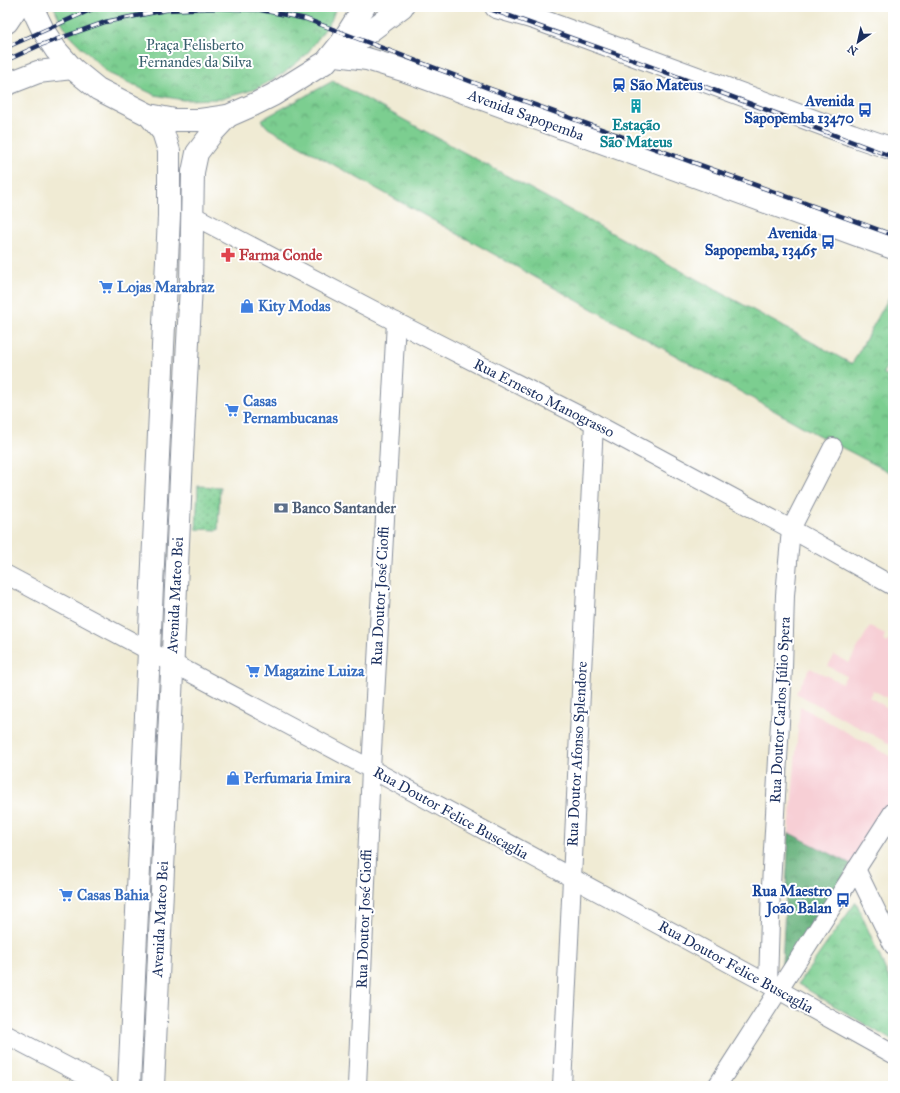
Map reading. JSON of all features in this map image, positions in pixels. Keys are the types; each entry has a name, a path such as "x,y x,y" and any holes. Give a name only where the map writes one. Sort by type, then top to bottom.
{"main road":[{"path":"7,22 17,7"},
{"path":"32,7 56,50 72,68 98,89 149,115 181,120 200,120 228,116 273,95 332,58 402,7"},
{"path":"332,58 364,7"},
{"path":"496,7 531,13 844,132 893,149"},
{"name":"Avenida Sapopemba","path":"332,58 367,59 403,70 893,248"},
{"path":"7,84 38,72 72,68"},
{"name":"Avenida Mateo Bei","path":"129,1086 169,216 169,151 163,132 149,115"},
{"name":"Avenida Mateo Bei","path":"153,1086 182,443 191,286 193,172 196,153 228,116"}],"street":[{"name":"Rua Ernesto Manograsso","path":"192,215 396,322 594,423 792,529 893,586"},
{"name":"Rua Doutor José Cioffi","path":"357,1086 371,769 396,322"},
{"name":"Rua Doutor Afonso Splendore","path":"562,1086 594,423"},
{"name":"Rua Doutor Carlos Júlio Spera","path":"774,987 771,886 783,668 785,595 792,529 833,447"},
{"name":"Rua Doutor Felice Buscaglia","path":"7,575 371,769 774,987 893,1054"},
{"path":"717,1086 774,987 856,869 893,812"},
{"path":"856,869 893,945"},
{"path":"7,1035 104,1086"}],"shaded area":[{"path":"870,626 885,634 883,640 887,643 893,633 893,701 873,690 869,697 893,711 893,746 796,693 810,668 842,683 846,676 828,666 834,655 849,663"},
{"path":"800,706 893,758 893,801 851,864 789,833"}],"green space":[{"name":"Praça Felisberto Fernandes da Silva","path":"54,7 336,7 331,21 306,55 284,73 256,89 221,99 183,100 155,95 108,73 72,38"},
{"path":"333,81 852,364 893,290 893,355 883,373 893,379 893,474 816,434 268,128 261,120"},
{"path":"198,486 220,487 218,530 196,529"},
{"path":"789,833 851,864 786,967 782,964"},
{"path":"856,902 893,987 893,1041 798,984"}],"railway":[{"path":"7,47 97,7"},
{"path":"484,7 625,57 893,157"},
{"path":"7,60 38,46 105,22 166,10 213,8 261,10 306,19 488,88 893,235"}],"place":[{"name":"São Mateus","path":"619,85"},
{"name":"Estação São Mateus","path":"636,106"},
{"name":"Avenida Sapopemba 13470","path":"865,110"},
{"name":"Avenida Sapopemba, 13465","path":"828,242"},
{"name":"Farma Conde","path":"228,255"},
{"name":"Lojas Marabraz","path":"106,287"},
{"name":"Kity Modas","path":"247,306"},
{"name":"Casas Pernambucanas","path":"232,410"},
{"name":"Banco Santander","path":"281,508"},
{"name":"Magazine Luiza","path":"253,671"},
{"name":"Perfumaria Imira","path":"233,778"},
{"name":"Casas Bahia","path":"66,895"},
{"name":"Rua Maestro João Balan","path":"843,900"}]}
